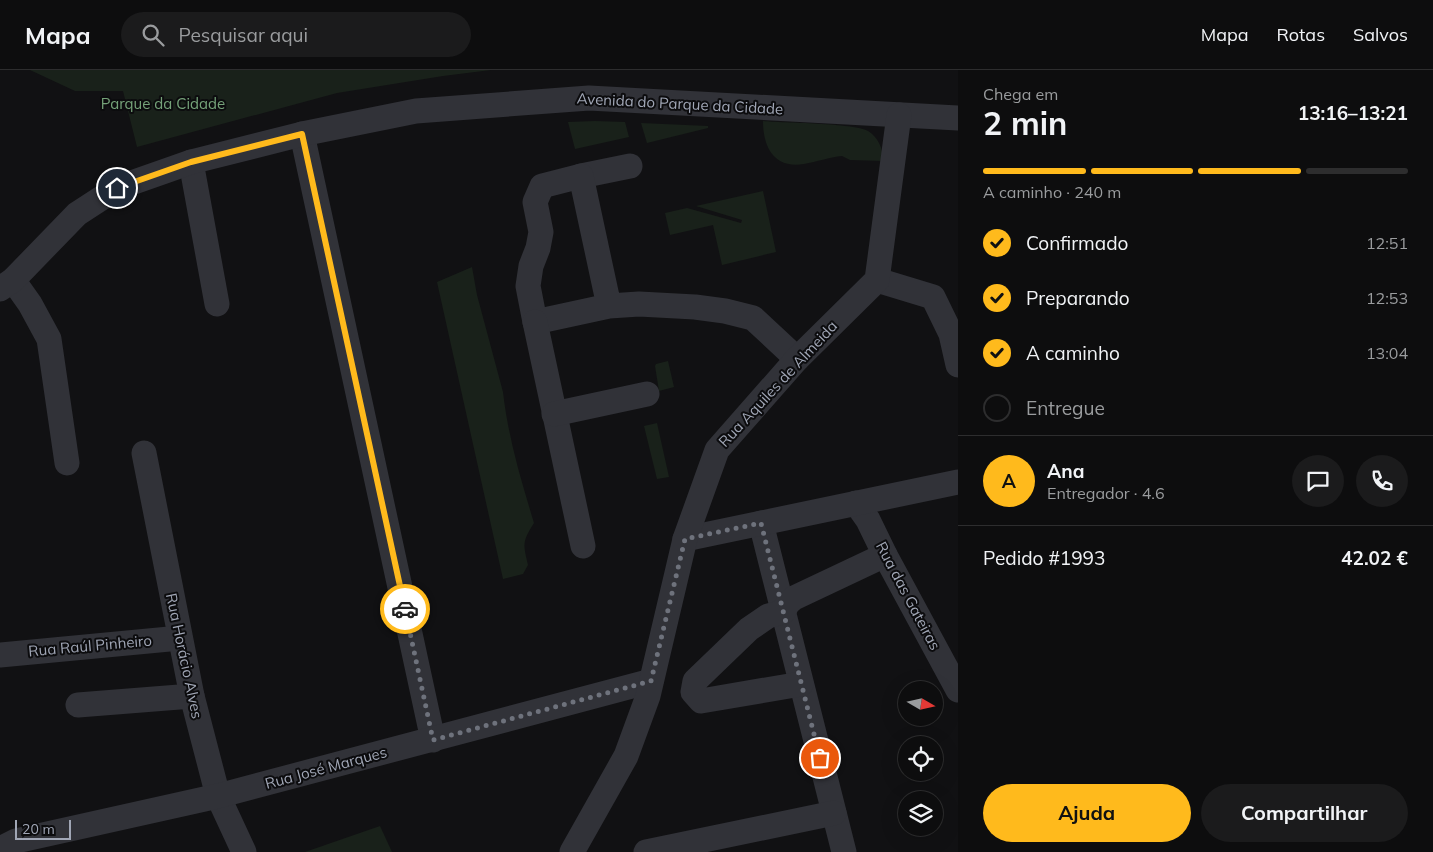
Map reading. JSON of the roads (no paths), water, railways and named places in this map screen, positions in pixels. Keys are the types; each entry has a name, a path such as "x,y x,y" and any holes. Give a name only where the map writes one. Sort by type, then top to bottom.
{"street":[{"name":"Avenida do Parque da Cidade","path":"6,284 77,214 117,188 191,162 302,134 416,111 589,98 958,118"},
{"path":"898,115 876,280 933,297 951,334 958,366"},
{"path":"302,134 433,740"},
{"path":"191,162 217,304"},
{"path":"583,546 528,286 531,266 538,248 541,232 535,202 542,186 630,166"},
{"path":"581,176 609,306"},
{"name":"Rua Aquiles de Almeida","path":"572,852 626,756 648,696 685,539 717,450 797,359 876,280"},
{"path":"6,284 30,304 49,339 67,463"},
{"path":"535,322 609,306 640,304 696,307 725,311 753,318 797,359"},
{"path":"554,414 646,394"},
{"name":"Rua Horácio Alves","path":"144,453 192,696 218,796 244,852"},
{"path":"685,539 958,482"},
{"name":"Rua das Gateiras","path":"856,503 868,520 885,556 958,690"},
{"path":"761,523 844,852"},
{"path":"801,684 700,701 693,692 695,680 749,629 768,616 783,612 788,603 794,598 885,556"},
{"name":"Rua Raúl Pinheiro","path":"0,655 180,638"},
{"name":"Rua José Marques","path":"0,849 16,841 218,796 651,681"},
{"path":"78,705 192,696"},
{"path":"646,852 834,813"}],"park label":[{"name":"Parque da Cidade","path":"163,104"}]}
